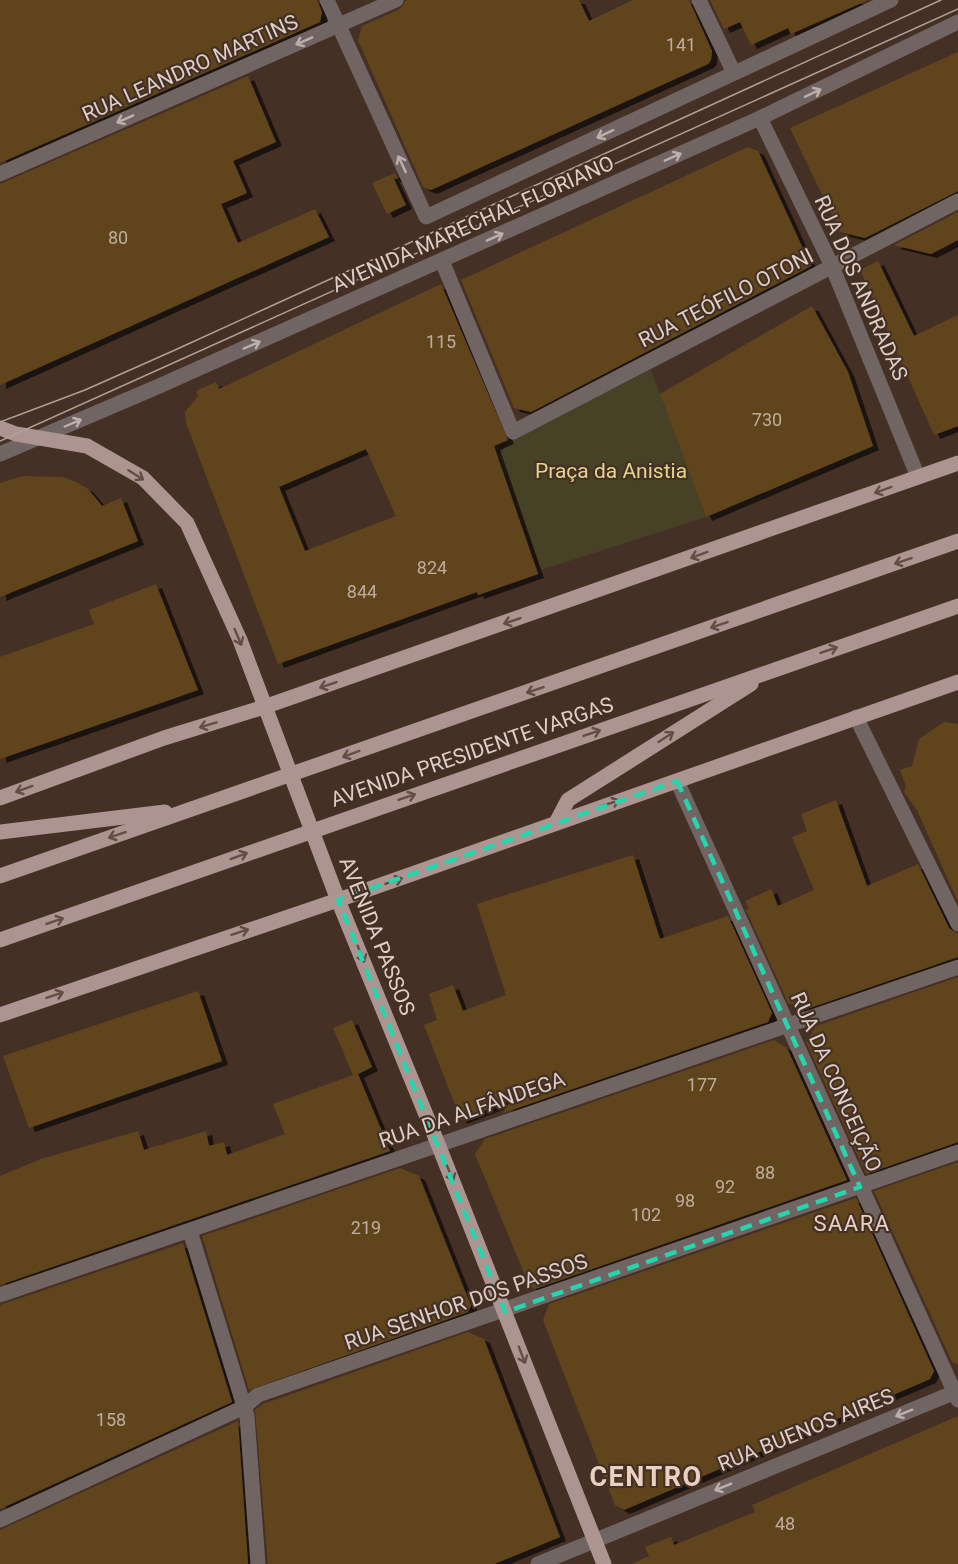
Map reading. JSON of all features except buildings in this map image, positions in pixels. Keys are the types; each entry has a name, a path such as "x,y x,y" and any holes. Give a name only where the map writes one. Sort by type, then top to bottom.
{"main road":[{"name":"AVENIDA PASSOS","path":"2,429 87,446 143,478 187,523 240,640 338,900 438,1144 604,1564"},
{"path":"0,798 164,738 264,707 958,463"},
{"name":"AVENIDA PRESIDENTE VARGAS","path":"0,876 958,541"},
{"name":"AVENIDA PRESIDENTE VARGAS","path":"0,940 958,606"},
{"path":"556,823 568,800 774,669"},
{"path":"0,1015 338,900 958,681"},
{"path":"0,832 192,809"}],"street":[{"path":"327,0 338,26"},
{"name":"RUA LEANDRO MARTINS","path":"0,174 396,0"},
{"path":"699,0 734,73"},
{"name":"AVENIDA MARECHAL FLORIANO","path":"338,26 426,217 891,0"},
{"name":"AVENIDA MARECHAL FLORIANO","path":"0,454 442,261 760,118 958,22"},
{"name":"RUA DOS ANDRADAS","path":"760,118 832,266 918,477"},
{"name":"RUA TEÓFILO OTONI","path":"442,261 513,432 958,201"},
{"path":"856,717 958,924"},
{"name":"RUA DA CONCEIÇÃO","path":"678,781 860,1187 957,1394"},
{"name":"RUA DA ALFÂNDEGA","path":"0,1295 958,967"},
{"name":"RUA SENHOR DOS PASSOS","path":"0,1520 244,1407 258,1395 474,1319 505,1312 958,1152"},
{"path":"190,1231 244,1407 258,1564"},
{"name":"RUA BUENOS AIRES","path":"538,1564 957,1394"}],"highlighted area":[{"path":"677,781 860,1187 505,1312 338,900"}],"green space":[{"name":"Praça da Anistia","path":"651,370 706,517 541,570 499,456 512,438"}],"tram line":[{"path":"0,422 85,390 175,350 941,0"},
{"path":"0,441 958,9"}],"district":[{"name":"SAARA","path":"852,1223"},
{"name":"CENTRO","path":"646,1477"}]}
